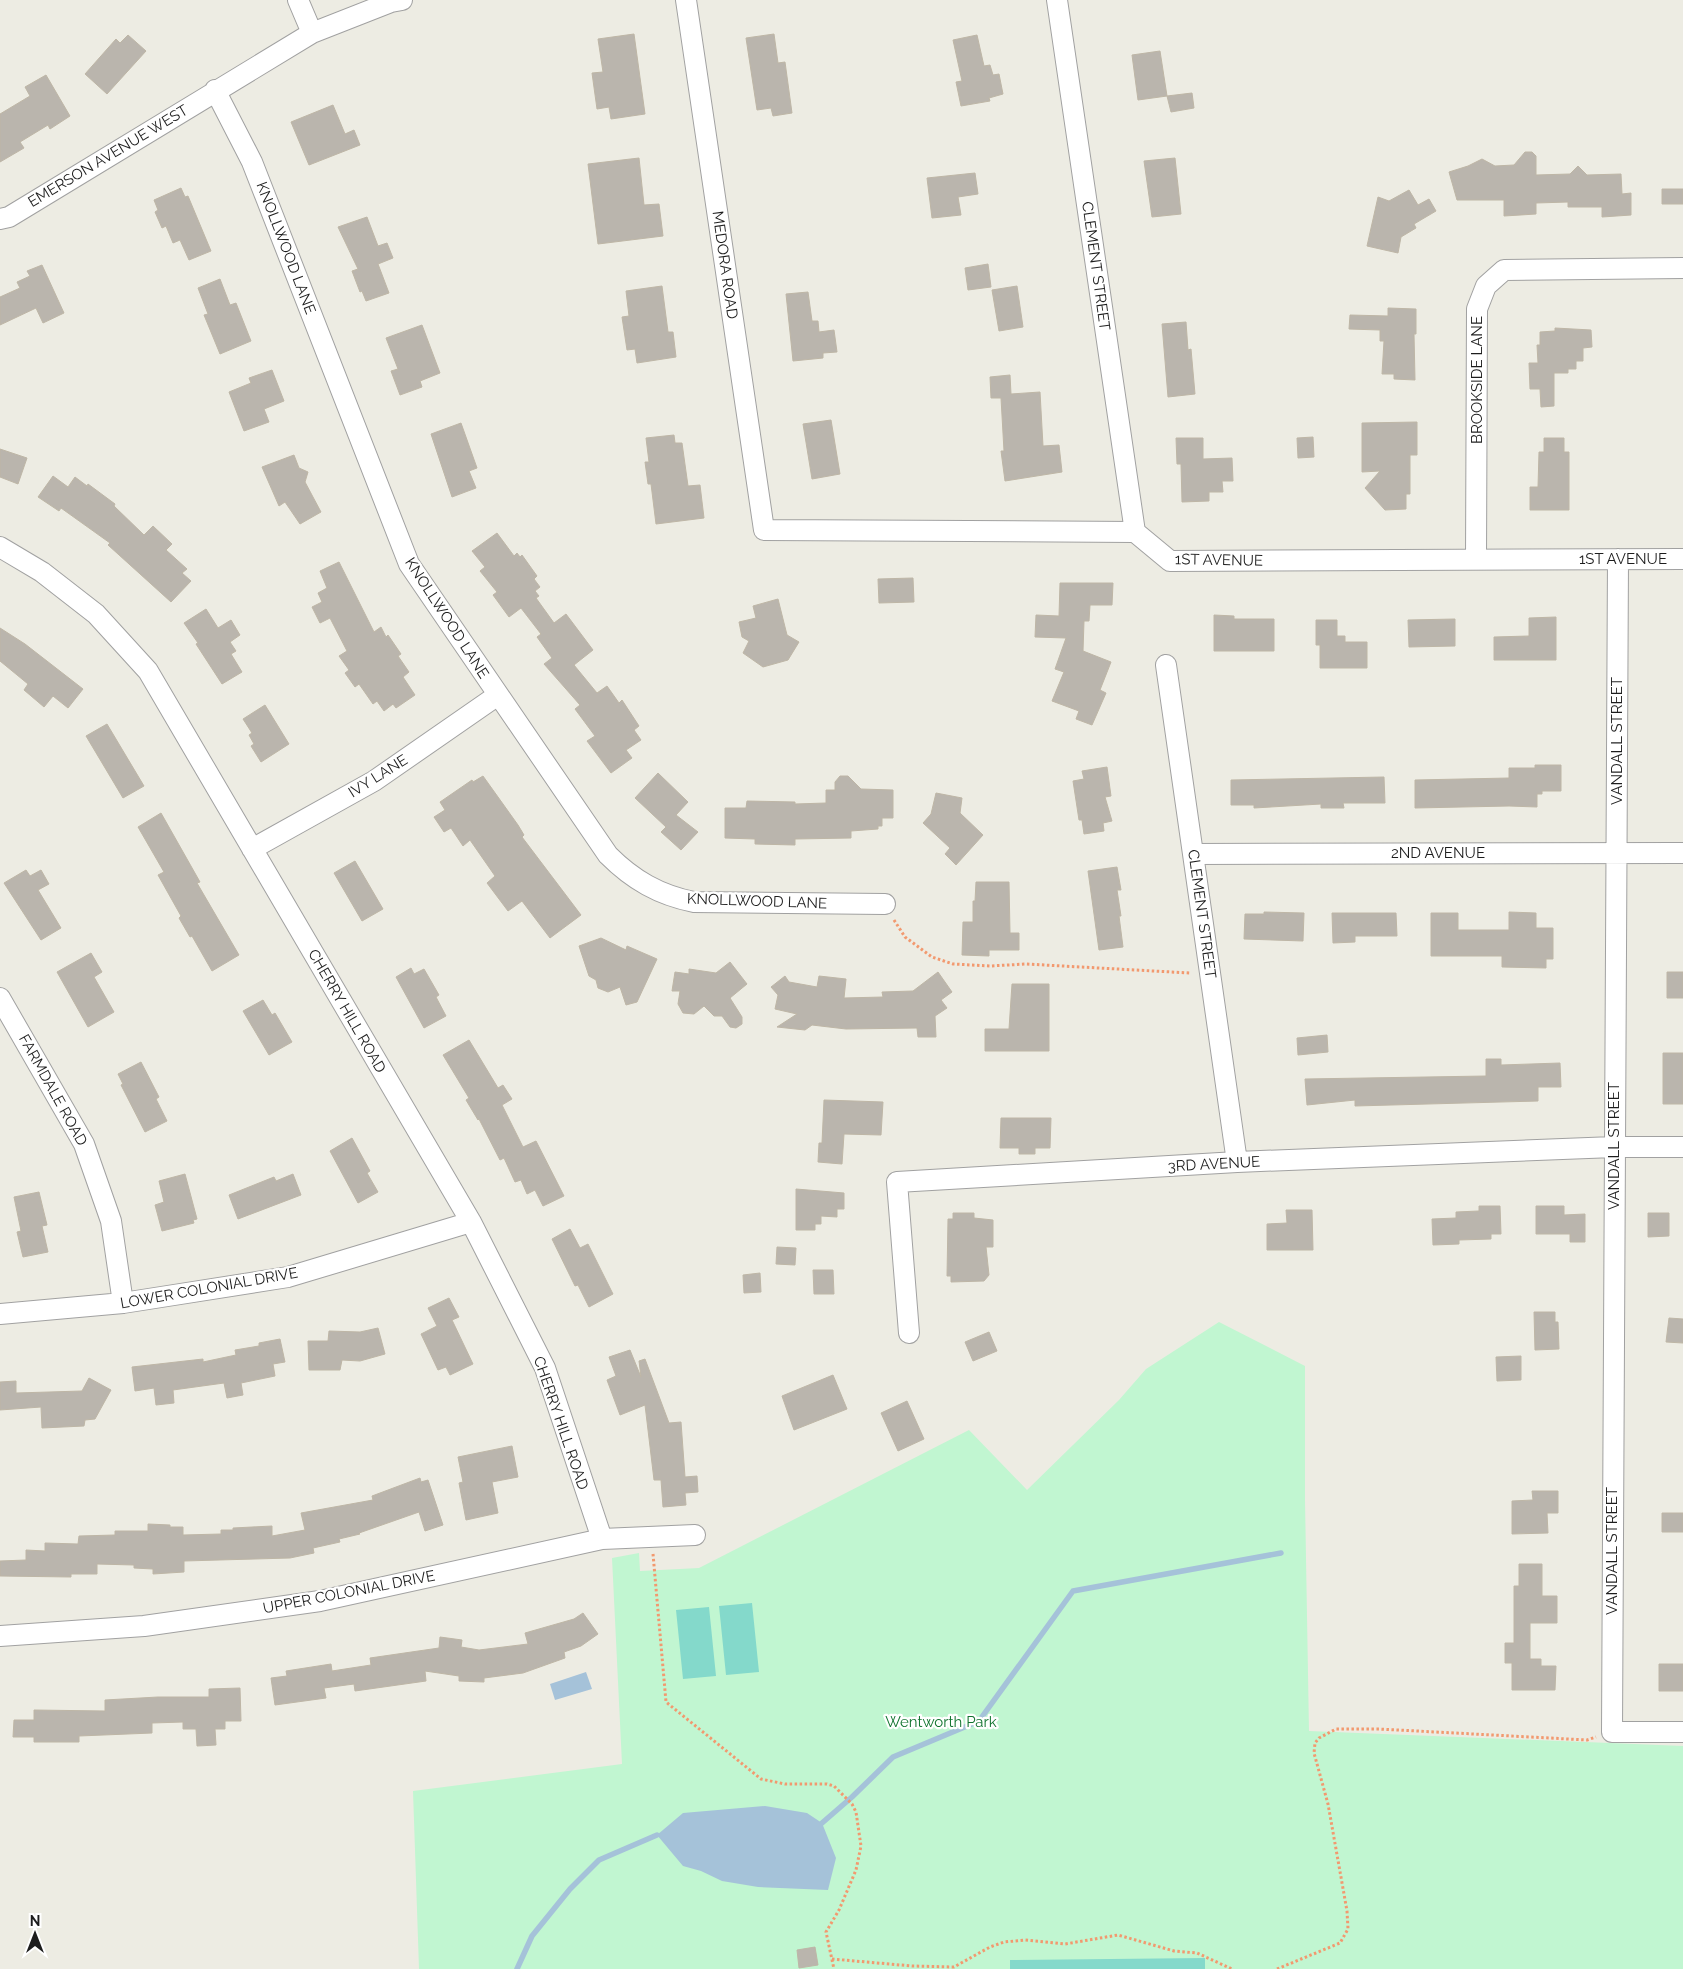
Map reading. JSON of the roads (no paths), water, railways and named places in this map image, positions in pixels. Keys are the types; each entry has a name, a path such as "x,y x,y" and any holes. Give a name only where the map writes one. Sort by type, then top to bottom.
{"street":[{"path":"298,0 312,33 392,2 402,0"},
{"name":"MEDORA ROAD","path":"686,0 764,530 1135,532"},
{"name":"CLEMENT STREET","path":"1057,0 1135,532"},
{"name":"EMERSON AVENUE WEST","path":"0,219 9,216 312,33"},
{"name":"KNOLLWOOD LANE","path":"216,90 252,162 409,564 598,842 614,861 633,878 678,899 694,902 885,904"},
{"name":"BROOKSIDE LANE","path":"1476,559 1477,310 1486,286 1504,270 1683,268"},
{"name":"1ST AVENUE","path":"1135,532 1170,561 1683,559"},
{"name":"CHERRY HILL ROAD","path":"0,547 42,572 96,614 148,671 471,1222 545,1368 602,1539"},
{"name":"VANDALL STREET","path":"1618,559 1612,1732 1683,1732"},
{"name":"CLEMENT STREET","path":"1166,665 1237,1162"},
{"name":"IVY LANE","path":"252,848 374,781 498,696"},
{"name":"2ND AVENUE","path":"1194,854 1683,853"},
{"name":"FARMDALE ROAD","path":"0,998 84,1144 111,1221 123,1303"},
{"name":"3RD AVENUE","path":"909,1333 897,1182 1237,1162 1614,1147 1683,1147"},
{"name":"LOWER COLONIAL DRIVE","path":"0,1314 123,1303 288,1276 471,1222"},
{"name":"UPPER COLONIAL DRIVE","path":"0,1636 144,1626 320,1601 602,1539 695,1535"}],"waterway":[{"path":"822,1823 893,1757 979,1721 1073,1591 1281,1553"},
{"path":"517,1969 532,1936 570,1889 599,1860 657,1835"}],"park label":[{"name":"Wentworth Park","path":"941,1722"}]}
